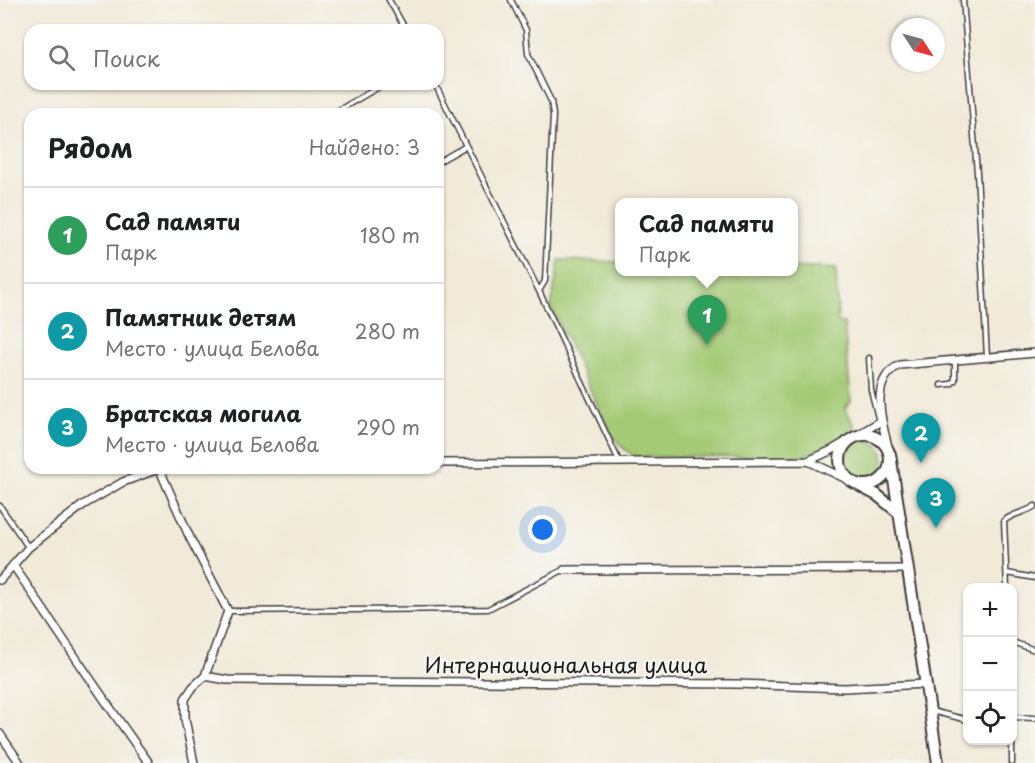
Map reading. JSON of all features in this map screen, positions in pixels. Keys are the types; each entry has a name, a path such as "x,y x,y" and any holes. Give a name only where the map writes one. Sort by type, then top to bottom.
{"main road":[{"path":"899,513 877,495 851,481 843,472 840,460 843,449 850,440 861,435 874,436 884,443 890,454 938,763"},
{"path":"851,481 868,485 880,481 890,466 890,454"}],"street":[{"path":"890,454 880,422 881,392 884,379 892,369 900,365 1035,353"},
{"path":"444,463 808,460 850,440 880,422"},
{"path":"808,460 851,481"},
{"path":"0,580 28,547 100,494 144,474"},
{"path":"163,474 190,538 228,611 205,676 193,687 185,699 184,719 194,763"},
{"path":"13,565 102,698 149,763"},
{"path":"564,570 908,569"},
{"name":"Интернациональная улица","path":"205,676 227,680 738,684 844,688 926,684"},
{"path":"0,734 21,763"}],"lane":[{"path":"389,0 403,24"},
{"path":"510,0 526,30 528,54 551,101 554,115 545,281 539,291"},
{"path":"963,0 977,173 987,357"},
{"path":"342,108 374,90"},
{"path":"438,90 539,291 619,461"},
{"path":"444,159 466,146"},
{"path":"869,358 871,390 880,422"},
{"path":"942,385 951,384 955,380 955,360"},
{"path":"0,506 28,547"},
{"path":"1028,511 1035,506"},
{"path":"1007,583 1004,521 1011,515 1035,511"},
{"path":"228,611 488,609 564,570"},
{"path":"1006,573 1035,578"},
{"path":"1017,644 1035,650"},
{"path":"930,711 963,719"},
{"path":"1017,717 1035,718"},
{"path":"1012,745 1012,763"}],"green space":[{"path":"559,260 615,262 615,276 798,276 798,267 836,269 838,323 844,323 851,401 845,408 856,428 832,444 805,456 637,457 622,447 611,434 551,307"},
{"path":"864,440 872,441 878,446 883,452 883,468 878,474 872,479 864,480 856,479 850,474 845,468 844,460 845,452 850,446 856,441"}],"place":[{"name":"Сад памяти","path":"707,345"},
{"name":"Памятник детям","path":"921,463"},
{"name":"Братская могила","path":"936,528"}]}
